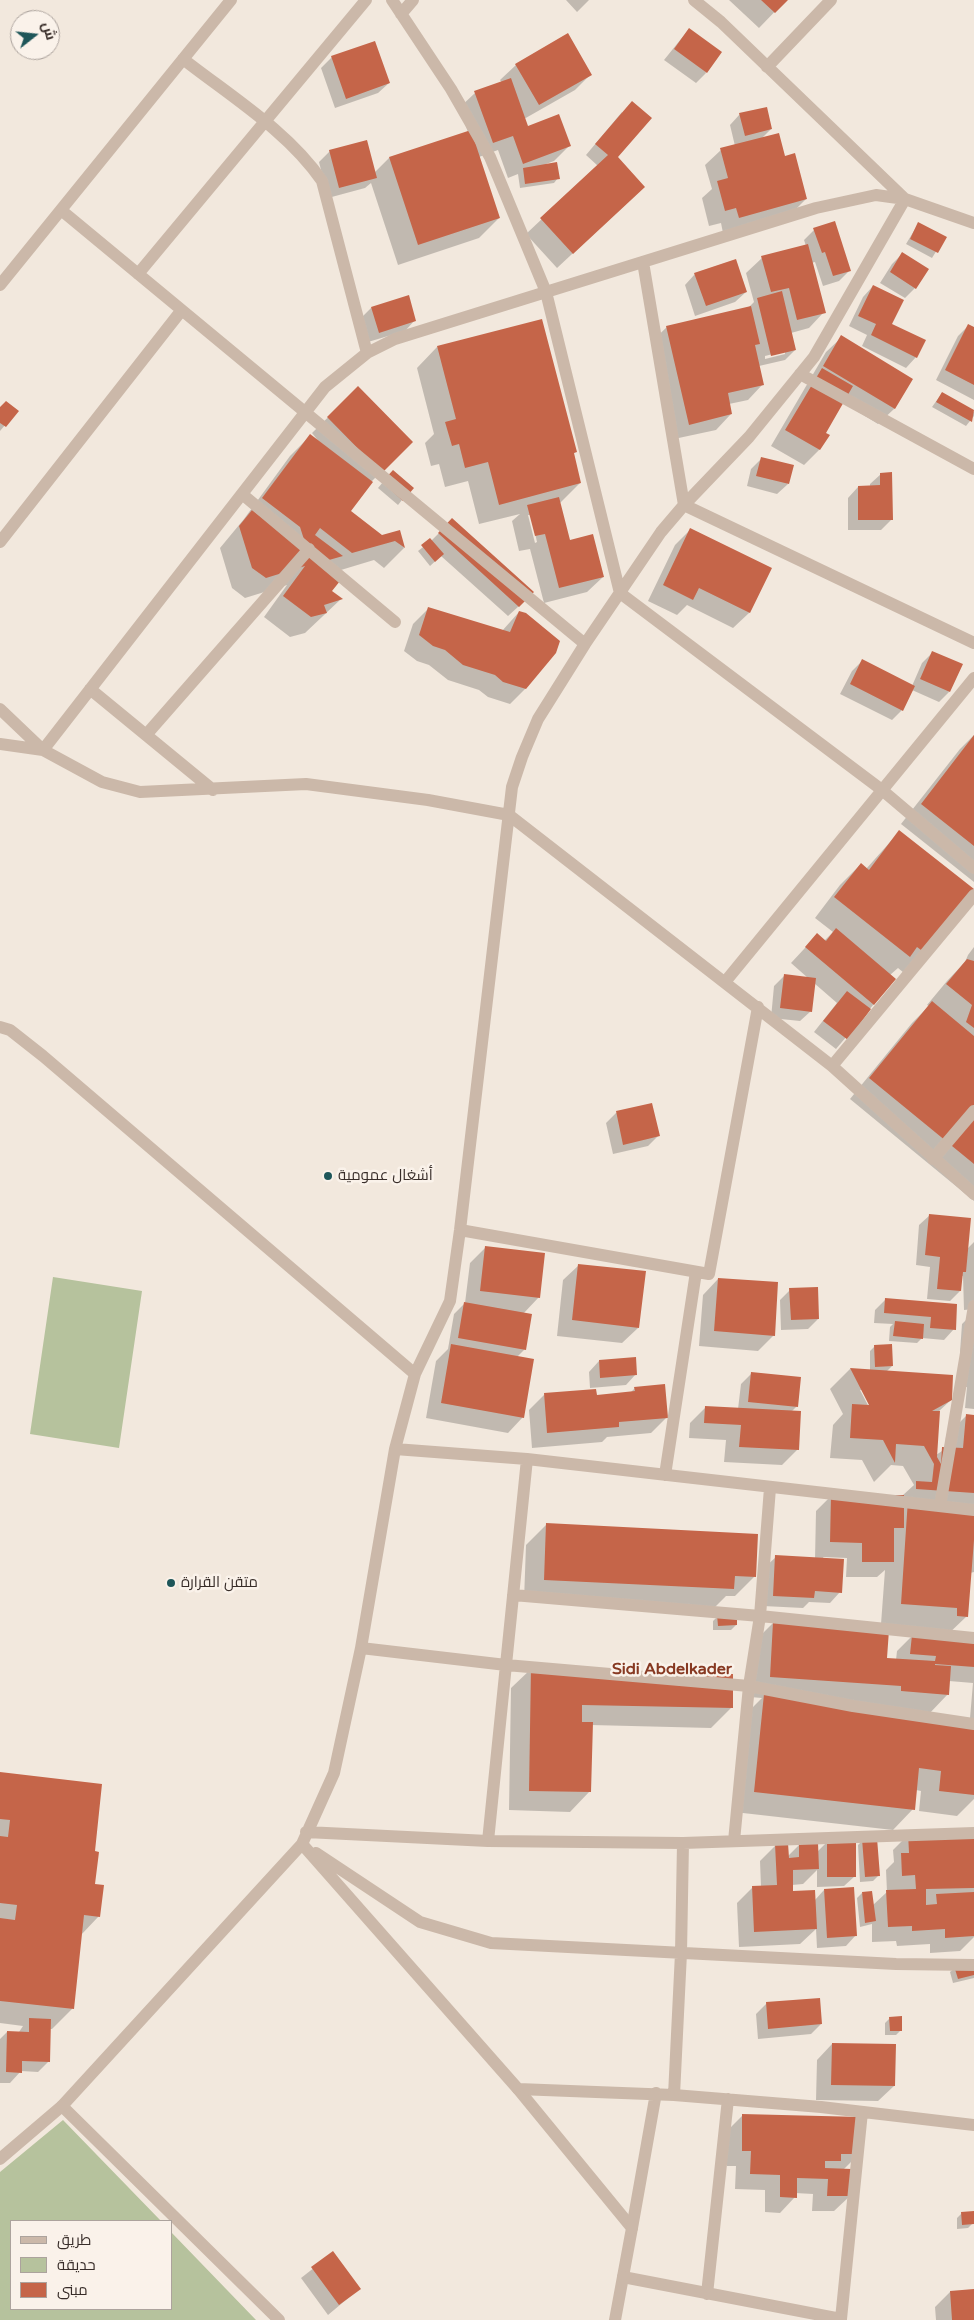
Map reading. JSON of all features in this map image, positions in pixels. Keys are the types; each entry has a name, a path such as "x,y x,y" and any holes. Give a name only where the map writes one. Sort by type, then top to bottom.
{"street":[{"path":"0,285 231,0"},
{"path":"138,274 366,0"},
{"path":"392,0 451,89 490,157 546,292 620,593 882,790 974,868"},
{"path":"402,14 413,0"},
{"path":"694,0 721,22 905,199"},
{"path":"767,66 831,0"},
{"path":"183,59 264,122 310,163 322,181 367,352"},
{"path":"43,750 325,388 367,352 395,339 816,208 876,195 905,199 974,223"},
{"path":"0,2159 62,2106 304,1838 328,1789 334,1773 361,1648 395,1449 414,1374 450,1301 512,787 535,726 585,644 662,532 684,505 749,436 814,357 905,199"},
{"path":"61,210 585,644"},
{"path":"643,262 684,505"},
{"path":"0,542 181,311"},
{"path":"800,374 973,465"},
{"path":"242,494 395,622"},
{"path":"684,505 974,643"},
{"path":"146,735 309,549"},
{"path":"725,982 974,678"},
{"path":"90,690 213,790"},
{"path":"0,709 43,750 102,782 140,792 213,790 306,784 428,800 509,815 832,1066 974,1194"},
{"path":"0,744 43,750"},
{"path":"832,1066 974,895"},
{"path":"460,1230 709,1274 758,1007"},
{"path":"0,1027 10,1030 43,1056 414,1374"},
{"path":"933,1159 974,1111"},
{"path":"665,1475 696,1272"},
{"path":"940,1506 974,1306"},
{"path":"395,1449 527,1459 974,1510"},
{"path":"488,1842 527,1459"},
{"path":"734,1841 749,1686 760,1616 770,1488"},
{"path":"514,1595 760,1616 974,1638"},
{"path":"361,1648 506,1665 749,1686 853,1706 974,1724"},
{"path":"304,1838 488,1842 683,1843 974,1833"},
{"path":"304,1838 420,1922 491,1943 896,1964 974,1965"},
{"path":"304,1838 518,2090 632,2228"},
{"path":"674,2095 681,1953 683,1843"},
{"path":"518,2090 656,2093 862,2112 974,2125"},
{"path":"615,2320 656,2093"},
{"path":"706,2294 728,2099"},
{"path":"62,2106 279,2320"},
{"path":"623,2277 842,2320 862,2112"}],"green space":[{"path":"53,1277 142,1291 119,1448 30,1434"},
{"path":"63,2120 160,2220 10,2220 10,2310 172,2310 172,2233 256,2320 0,2320 0,2172"}],"building":[{"path":"761,0 788,0 775,13"},
{"path":"689,28 722,52 707,73 674,49"},
{"path":"568,33 592,75 539,105 515,64"},
{"path":"375,41 390,83 346,99 331,56"},
{"path":"511,78 528,126 559,114 571,146 523,164 513,136 493,143 474,91"},
{"path":"632,101 652,118 618,157 645,187 573,254 540,218 608,155 595,144"},
{"path":"767,107 772,129 745,136 739,113"},
{"path":"471,130 500,218 418,245 389,157"},
{"path":"779,133 785,156 795,153 807,199 739,218 736,208 725,211 717,181 728,178 720,148"},
{"path":"367,140 377,178 339,188 329,150"},
{"path":"557,162 560,179 525,184 523,168"},
{"path":"835,221 851,271 833,276 825,252 822,253 813,228"},
{"path":"918,222 947,237 938,253 910,239"},
{"path":"808,244 826,313 797,320 789,288 771,292 761,256"},
{"path":"902,252 929,269 916,289 890,272"},
{"path":"736,259 747,292 706,306 694,273"},
{"path":"873,285 904,300 892,324 926,340 917,358 871,335 876,324 858,316"},
{"path":"782,291 796,350 771,356 757,298"},
{"path":"409,295 416,321 379,333 371,307"},
{"path":"751,306 760,344 755,345 764,385 728,393 732,414 689,425 666,326"},
{"path":"542,319 577,452 574,453 581,483 499,505 488,462 465,468 459,444 452,446 445,422 456,419 437,346"},
{"path":"968,324 974,327 974,385 945,370"},
{"path":"841,335 913,379 895,409 823,366"},
{"path":"822,368 853,386 826,433 830,435 820,450 785,430"},
{"path":"358,386 413,442 382,473 327,417"},
{"path":"942,392 974,410 972,422 936,402"},
{"path":"6,401 19,411 6,427 0,423 0,407"},
{"path":"310,434 373,482 351,511 382,535 400,530 405,548 395,541 352,553 320,528 315,535 343,556 329,560 340,581 332,591 343,599 324,605 327,613 311,617 283,596 305,566 266,578 252,568 239,526 252,510 308,552 300,527 262,498"},
{"path":"761,457 794,465 789,484 756,476"},
{"path":"393,470 414,488 403,501 382,482"},
{"path":"892,472 893,520 858,520 858,486 880,485 880,473"},
{"path":"559,497 570,540 593,534 604,577 559,588 545,534 535,536 527,505"},
{"path":"452,518 534,592 519,607 438,533"},
{"path":"690,528 772,568 750,613 699,588 693,600 663,585"},
{"path":"430,538 444,554 435,562 421,545"},
{"path":"428,607 510,632 519,611 526,613 560,641 556,653 526,689 503,682 495,675 463,665 445,650 433,646 419,635"},
{"path":"932,651 963,664 950,692 920,679"},
{"path":"862,659 915,686 903,711 850,684"},
{"path":"974,735 974,846 921,804"},
{"path":"899,830 974,889 925,953 917,947 910,957 834,897 861,863 869,870"},
{"path":"836,928 896,979 874,1005 805,947 817,933 826,941"},
{"path":"967,959 974,961 974,1028 966,1022 972,1005 946,984"},
{"path":"784,974 816,978 812,1012 780,1008"},
{"path":"847,991 871,1009 848,1040 823,1021"},
{"path":"932,1001 974,1036 974,1164 869,1078"},
{"path":"652,1103 660,1136 623,1145 616,1111"},
{"path":"929,1214 971,1218 966,1272 963,1272 961,1291 937,1289 940,1257 925,1255"},
{"path":"485,1246 545,1253 540,1298 480,1291"},
{"path":"578,1264 646,1271 639,1328 572,1320"},
{"path":"718,1278 778,1282 775,1336 714,1331"},
{"path":"818,1287 819,1319 791,1320 789,1288"},
{"path":"885,1298 957,1304 956,1330 930,1328 931,1317 884,1313"},
{"path":"464,1302 532,1314 526,1350 458,1338"},
{"path":"895,1321 924,1324 923,1339 893,1336"},
{"path":"451,1344 534,1359 524,1418 441,1403"},
{"path":"892,1344 893,1366 875,1367 874,1345"},
{"path":"636,1357 637,1375 600,1378 599,1360"},
{"path":"850,1368 953,1375 952,1400 932,1411 940,1411 937,1457 941,1464 942,1447 963,1448 966,1414 974,1415 974,1493 916,1489 916,1481 932,1482 934,1464 924,1446 896,1444 895,1463 883,1440 850,1438 852,1404 869,1405"},
{"path":"751,1372 801,1377 798,1407 748,1402"},
{"path":"665,1384 668,1418 619,1422 619,1427 547,1433 544,1393 596,1389 597,1395 635,1391 634,1387"},
{"path":"705,1406 801,1411 799,1450 739,1447 741,1425 704,1423"},
{"path":"831,1495 904,1495 904,1528 894,1528 894,1562 862,1562 862,1543 830,1542"},
{"path":"908,1499 974,1508 974,1540 968,1617 957,1616 957,1608 901,1604"},
{"path":"546,1523 758,1534 756,1577 735,1576 734,1589 544,1580"},
{"path":"775,1555 844,1559 842,1593 815,1591 814,1598 773,1596"},
{"path":"737,1614 737,1625 718,1626 717,1615"},
{"path":"773,1622 889,1630 887,1658 935,1661 936,1656 910,1654 912,1635 974,1639 974,1667 935,1664 951,1666 949,1695 901,1691 901,1686 770,1677"},
{"path":"531,1666 590,1671 733,1674 733,1708 582,1705 582,1722 593,1722 591,1792 529,1791"},
{"path":"764,1694 974,1723 974,1795 939,1791 941,1771 919,1768 915,1810 754,1792"},
{"path":"0,1772 102,1784 95,1851 99,1852 95,1884 104,1885 100,1917 84,1915 74,2009 0,2001 0,1918 15,1920 17,1905 0,1903 0,1836 8,1837 10,1820 0,1819"},
{"path":"974,1832 974,1888 926,1889 926,1905 937,1904 936,1894 974,1892 974,1936 945,1938 945,1929 912,1931 912,1926 888,1927 886,1890 916,1889 915,1875 902,1876 901,1853 909,1853 908,1833"},
{"path":"877,1838 880,1876 865,1877 862,1839"},
{"path":"827,1841 856,1841 856,1877 827,1877"},
{"path":"788,1843 789,1858 799,1857 799,1844 818,1843 819,1869 793,1870 793,1891 815,1890 817,1929 754,1932 752,1886 777,1885 775,1844"},
{"path":"854,1887 857,1936 827,1938 824,1889"},
{"path":"872,1891 876,1921 865,1923 862,1892"},
{"path":"974,1961 974,1975 958,1979 954,1966"},
{"path":"820,1998 822,2024 768,2029 766,2002"},
{"path":"902,2016 902,2031 890,2031 889,2017"},
{"path":"29,2018 51,2019 50,2062 22,2061 22,2073 6,2072 7,2031 29,2032"},
{"path":"832,2043 896,2044 895,2086 831,2085"},
{"path":"742,2114 861,2117 860,2154 841,2154 841,2161 825,2161 825,2168 852,2169 851,2196 827,2196 828,2179 797,2178 797,2198 780,2197 780,2175 750,2174 751,2151 742,2151"},
{"path":"974,2211 974,2224 962,2225 961,2212"},
{"path":"333,2251 361,2289 339,2305 311,2267"},
{"path":"974,2289 974,2320 952,2320 950,2291"}],"place":[{"name":"أشغال عمومية","path":"328,1176"},
{"name":"متقن القرارة","path":"171,1583"}],"district":[{"name":"Sidi Abdelkader","path":"672,1670"}]}
